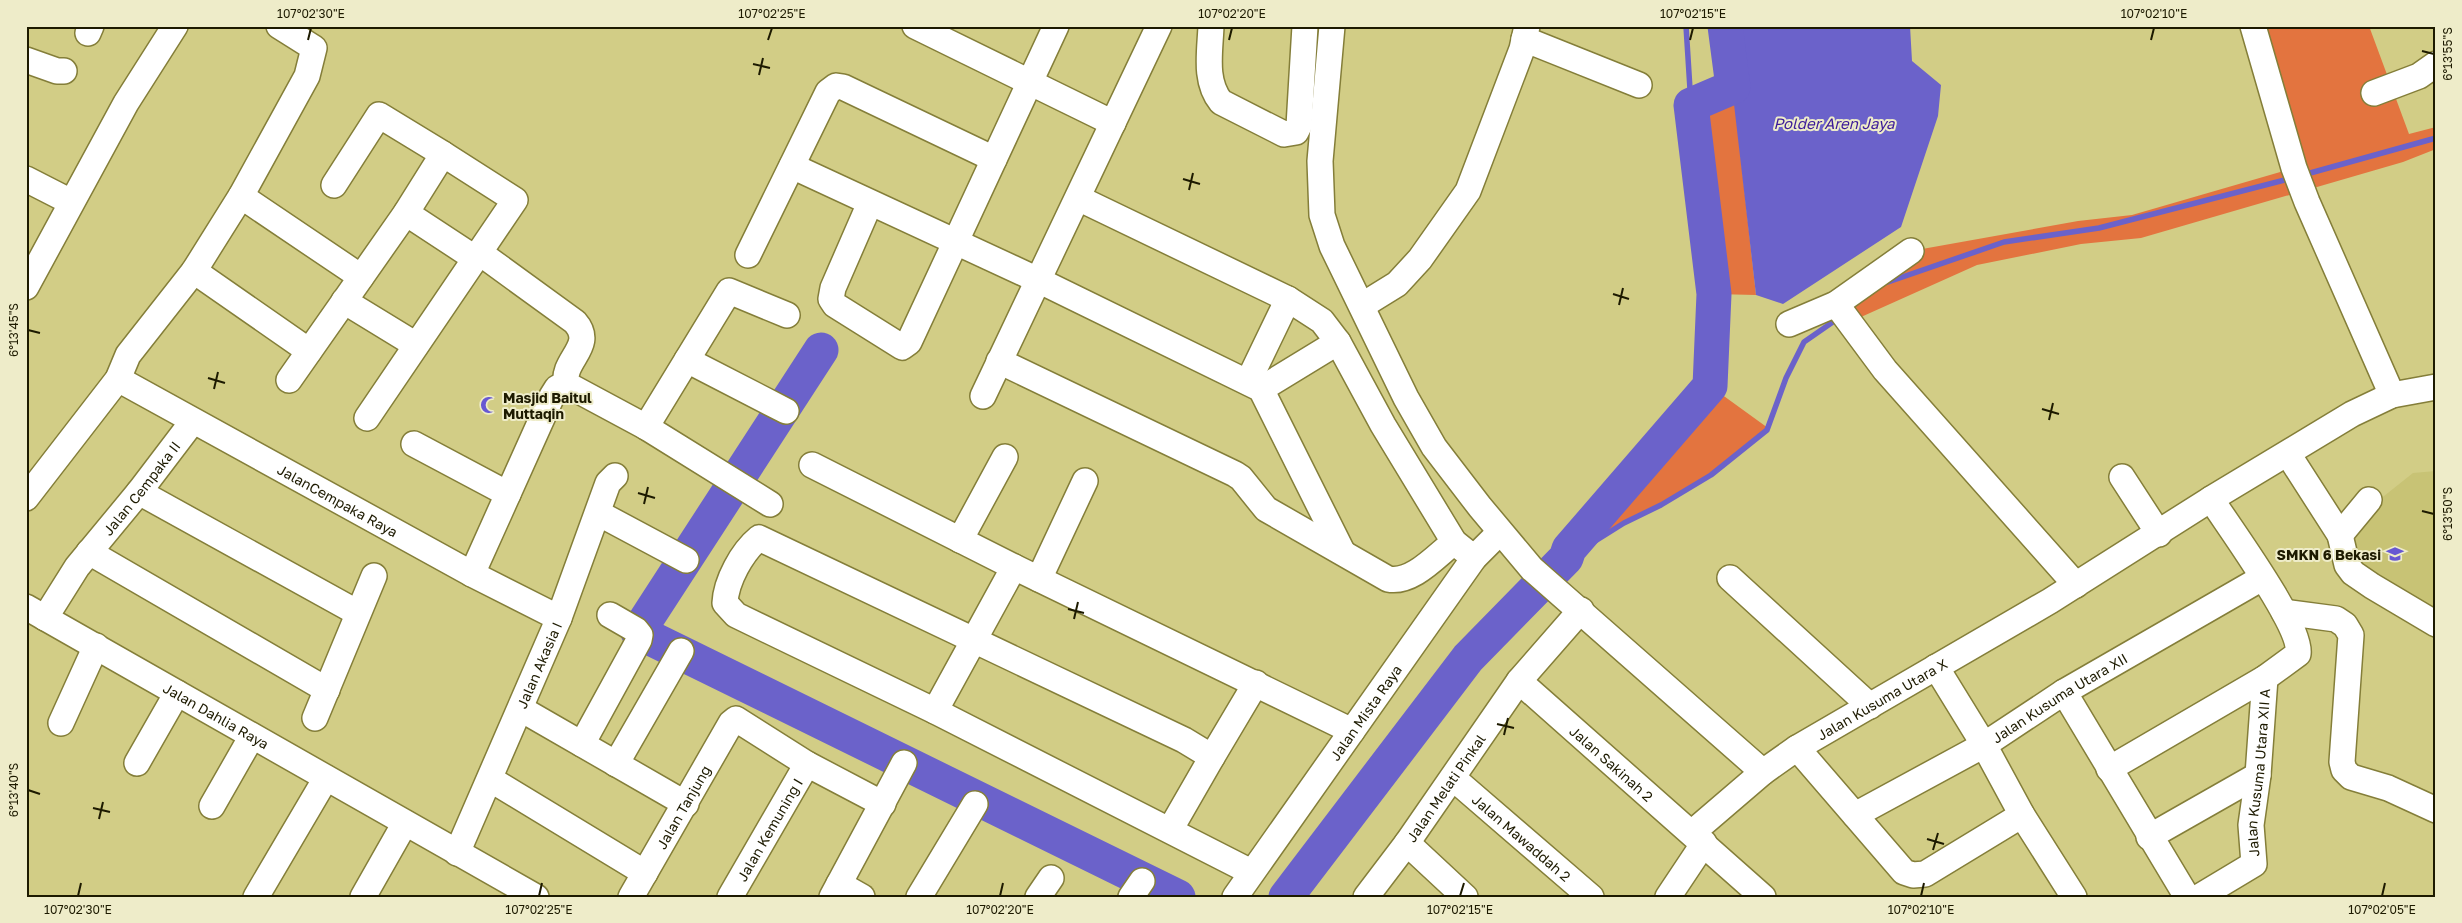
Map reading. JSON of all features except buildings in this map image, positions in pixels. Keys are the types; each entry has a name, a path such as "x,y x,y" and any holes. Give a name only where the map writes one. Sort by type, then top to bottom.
{"street":[{"path":"26,287 70,202 126,103 175,26"},
{"path":"26,498 118,379 128,355 194,271 241,196 311,65 314,48 279,26"},
{"path":"915,26 956,35 1030,82 1113,123"},
{"path":"870,203 833,288 832,299 834,305 898,346 906,346 1056,26"},
{"path":"983,396 1159,26"},
{"path":"1211,26 1209,74 1214,94 1221,102 1289,135 1296,132 1299,126 1305,26"},
{"path":"1332,26 1320,161 1322,215 1332,246 1363,305 1406,398 1434,446 1500,532 1532,569 1762,772"},
{"path":"2253,26 2294,168 2306,202 2392,395"},
{"path":"1363,305 1397,284 1420,259 1468,191 1526,32 1639,85"},
{"path":"26,60 57,71 64,71"},
{"path":"2374,93 2419,76 2436,64"},
{"path":"748,255 828,92 836,86 843,87 994,159"},
{"path":"334,185 379,115 515,200 367,418"},
{"path":"289,380 406,213 444,154"},
{"path":"792,166 1038,280 1255,385 1342,552"},
{"path":"26,179 70,202"},
{"path":"241,196 361,277"},
{"path":"1078,198 1288,299 1322,321 1338,342 1383,425 1454,542 1474,558"},
{"path":"406,213 478,256 575,322 582,330 583,338 564,374 566,384"},
{"path":"1789,324 1838,307 1911,251"},
{"path":"194,271 309,351"},
{"path":"646,426 729,291 787,315"},
{"path":"1255,385 1288,299"},
{"path":"344,301 416,345"},
{"path":"1838,307 1876,358 2076,585"},
{"path":"1255,385 1338,342"},
{"path":"687,360 786,411"},
{"path":"999,361 1235,474 1241,478 1266,510 1388,579 1398,581 1409,578 1454,542"},
{"name":"JalanCempaka Raya","path":"118,379 192,422 472,574 559,618"},
{"path":"566,384 646,426 770,504"},
{"path":"472,574 552,396 558,388 566,384"},
{"name":"Jalan Kusuma Utara X","path":"1668,897 1698,838 1762,772 1797,748 2076,585 2159,534 2211,499 2352,414 2392,395 2436,387"},
{"name":"Jalan Cempaka II","path":"36,612 140,492 192,422"},
{"path":"414,444 508,494"},
{"path":"2288,454 2337,531 2347,566 2353,573 2436,624"},
{"path":"960,540 1006,457"},
{"path":"812,465 1014,567 1352,731"},
{"name":"Jalan Akasia I","path":"457,853 559,618 608,483 615,476"},
{"path":"2122,477 2159,534"},
{"path":"1039,579 1085,481"},
{"path":"140,492 358,612"},
{"path":"2110,769 2265,678 2298,654 2298,644 2284,612 2211,499"},
{"path":"2337,531 2369,500"},
{"path":"598,513 686,560"},
{"name":"Jalan Mista Raya","path":"1235,897 1474,558 1500,532"},
{"path":"1212,757 1184,740 759,538 752,544 742,559 726,591 725,603 736,615 935,710 1251,872"},
{"path":"89,552 327,690"},
{"path":"935,710 1014,567"},
{"path":"315,718 374,576"},
{"path":"1730,578 1870,706"},
{"name":"Jalan Kusuma Utara XII","path":"1855,815 1984,745 2064,692 2262,578"},
{"name":"Jalan Melati Pinkal","path":"1366,897 1453,778 1572,603"},
{"name":"Jalan Dahlia Raya","path":"36,612 536,897"},
{"path":"2284,612 2336,619 2345,625 2350,635 2342,762 2346,773 2352,777 2388,788 2436,810"},
{"path":"582,744 640,636 636,630 610,616"},
{"path":"61,723 96,646"},
{"path":"616,764 681,650"},
{"path":"1936,667 1984,745 2065,894"},
{"name":"Jalan Kusuma Utara XII A","path":"2200,897 2254,864 2251,825 2258,775 2265,678"},
{"name":"Jalan Sakinah 2","path":"1519,681 1764,897"},
{"path":"1170,830 1256,683"},
{"path":"2064,692 2149,837 2187,897"},
{"path":"137,763 177,693"},
{"path":"521,709 686,804"},
{"name":"Jalan Tanjung","path":"631,897 686,804 730,723 736,719 807,764"},
{"path":"212,806 252,736"},
{"path":"1797,748 1904,872 1913,875 1925,874 2022,815"},
{"path":"862,897 836,890 904,763"},
{"path":"807,764 883,804"},
{"name":"Jalan Kemuning I","path":"730,897 807,764"},
{"path":"2149,837 2258,775"},
{"path":"256,897 326,778"},
{"name":"Jalan Mawaddah 2","path":"1453,778 1591,897"},
{"path":"490,779 645,873"},
{"path":"919,897 975,804"},
{"path":"363,897 405,823"},
{"path":"1407,843 1465,897"}],"shaded area":[{"path":"2252,26 2369,26 2409,134 2436,127 2436,149 2403,162 2141,238 2081,244 1977,265 1861,317 1850,324 1836,304 1911,251 2078,221 2132,215 2294,168"},
{"path":"1733,87 1756,295 1714,294 1691,105"},
{"path":"1710,386 1768,428 1711,475 1661,505 1624,523 1574,555 1560,584 1535,568 1569,549"},
{"name":"SMKN 6 Bekasi","path":"2436,471 2436,619 2356,568 2351,540 2374,504 2413,473"}],"water":[{"name":"Polder Aren Jaya","path":"1725,26 1910,26 1912,61 1941,85 1938,116 1901,227 1783,304 1756,295"}],"waterway":[{"path":"1686,26 1691,105 1714,294 1710,386 1569,549 1566,558 1624,523 1661,505 1711,475 1767,430 1786,378 1804,342 1840,317"},
{"path":"1286,897 1468,658 1566,558 1569,549 1710,386 1714,294 1691,105 1733,87 1725,26"},
{"path":"2303,175 2436,138"},
{"path":"1888,282 2004,242 2099,228 2292,178"},
{"path":"821,350 638,632 1178,897"}],"place":[{"name":"Masjid Baitul Muttaqin","path":"489,405"},
{"name":"SMKN 6 Bekasi","path":"2395,554"}]}
